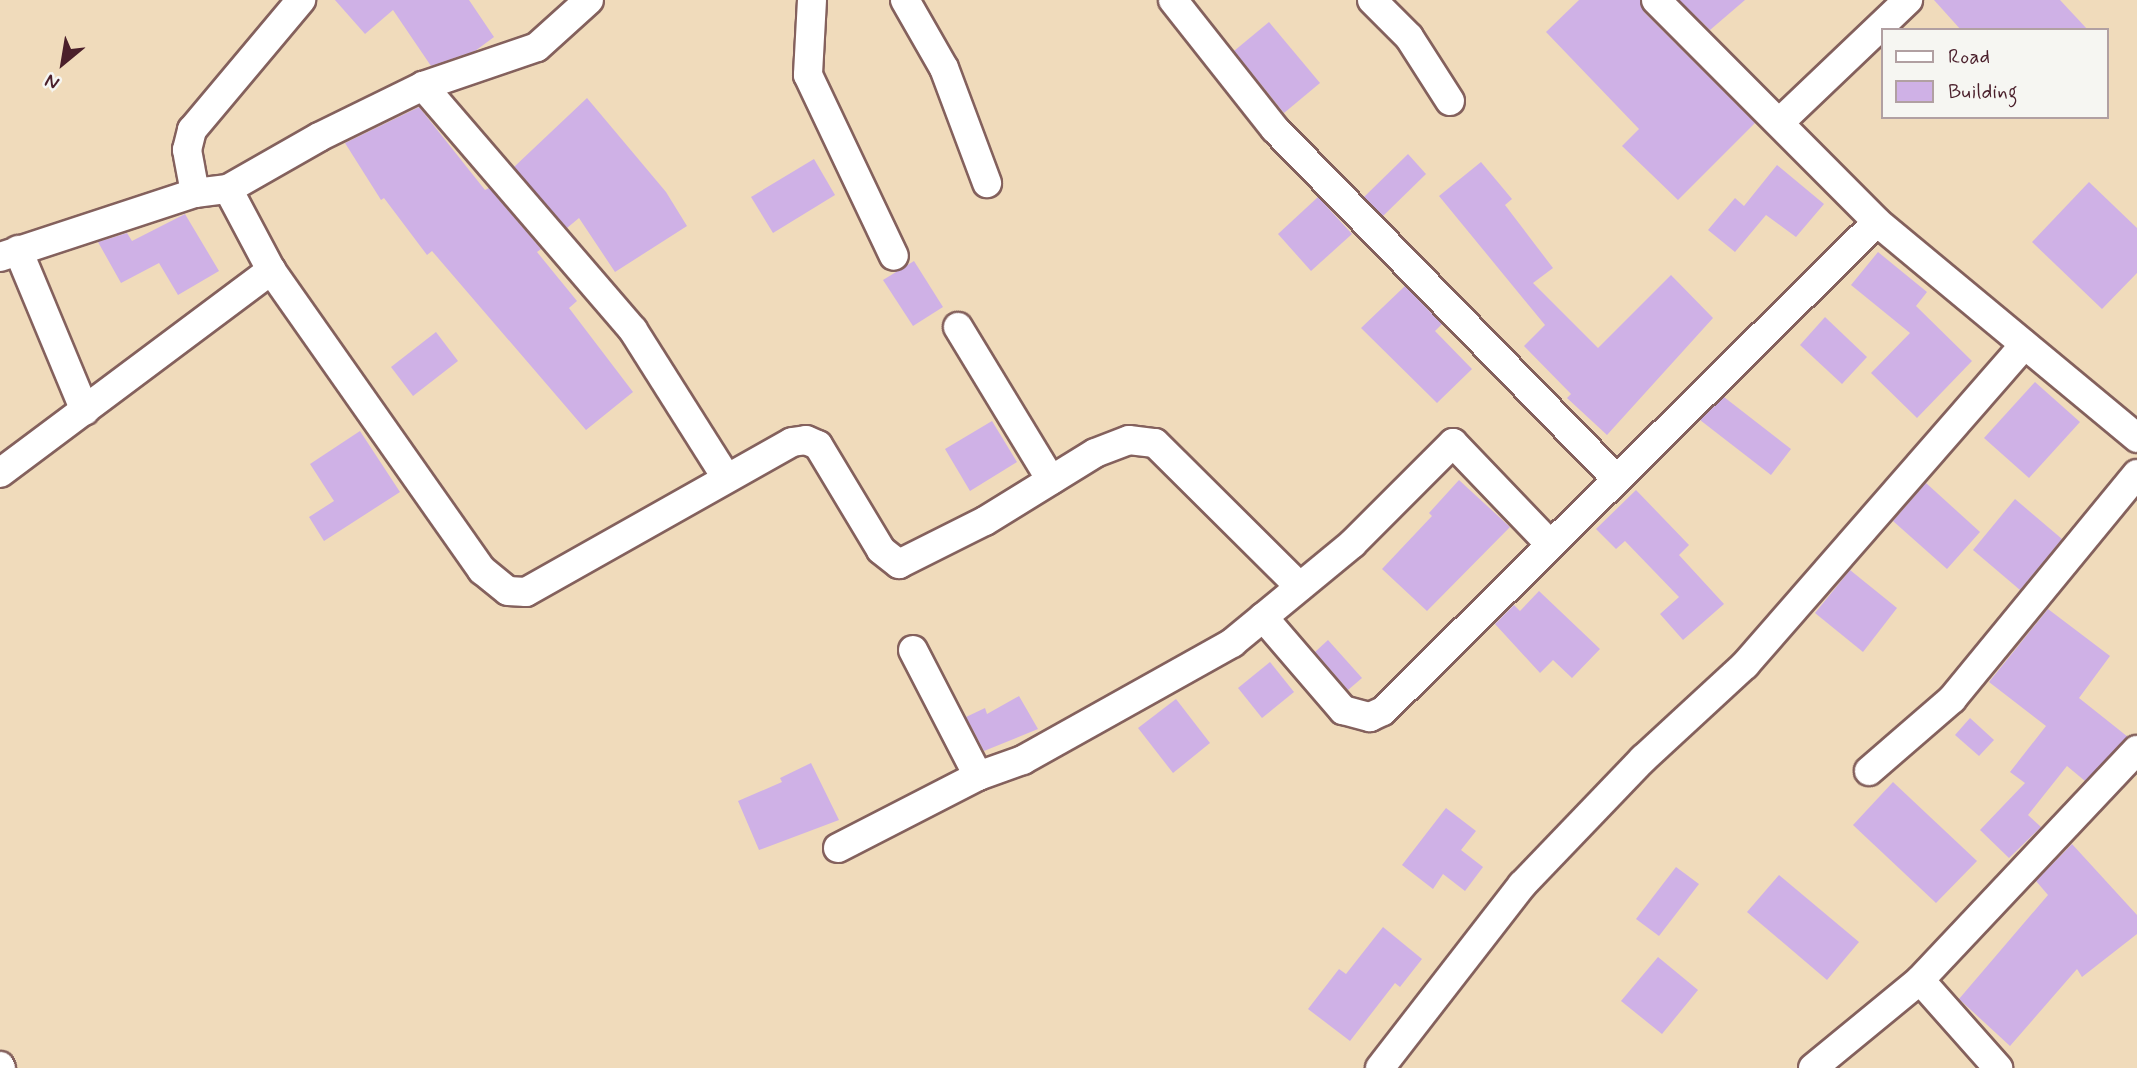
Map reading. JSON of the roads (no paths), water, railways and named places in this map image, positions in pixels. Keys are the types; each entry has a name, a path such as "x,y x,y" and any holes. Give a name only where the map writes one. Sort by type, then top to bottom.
{"street":[{"path":"195,193 187,150 192,130 301,0"},
{"path":"85,411 9,254 195,193 228,190 319,137 423,86 537,47 589,0"},
{"path":"812,0 808,75 894,256"},
{"path":"905,0 944,68 987,183"},
{"path":"1173,0 1275,129 1617,479"},
{"path":"1372,0 1409,37 1450,101"},
{"path":"1657,0 1877,222 2137,438"},
{"path":"1780,122 1908,0"},
{"path":"423,86 634,330 726,477"},
{"path":"228,190 271,270 482,570 509,591 526,592 726,477 792,442 806,440 818,445 881,550 899,564 1095,453 1129,440 1156,443 1300,587"},
{"path":"1264,617 1343,710 1370,717 1383,711 1549,543 1877,222"},
{"path":"0,473 271,270"},
{"path":"958,327 1051,480"},
{"path":"1380,1068 1522,885 1643,759 1745,665 2024,345"},
{"path":"838,848 978,776 1023,760 1231,643 1352,544 1453,443 1549,543"},
{"path":"1869,771 1952,699 2137,474"},
{"path":"913,650 978,776"},
{"path":"1813,1068 1920,980 2137,750"},
{"path":"1920,980 1998,1068"}]}
